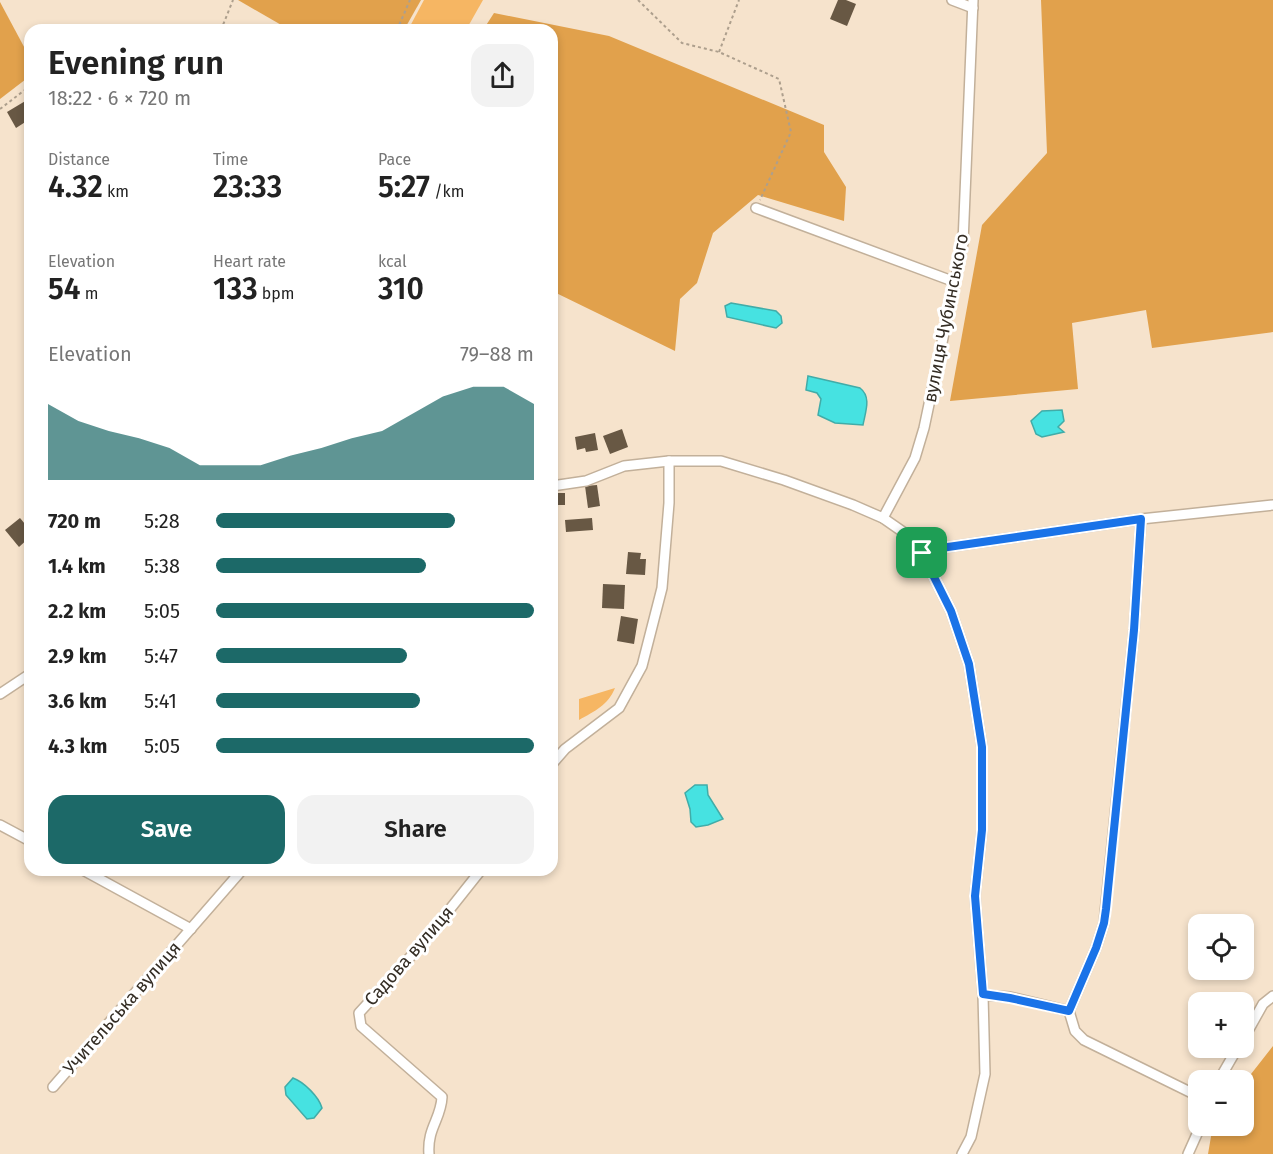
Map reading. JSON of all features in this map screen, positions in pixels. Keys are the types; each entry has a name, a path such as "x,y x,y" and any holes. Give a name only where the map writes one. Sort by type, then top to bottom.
{"street":[{"path":"952,0 973,4"},
{"name":"вулиця Чубинського","path":"883,518 915,458 924,428 963,243 973,4"},
{"path":"756,208 956,282"},
{"path":"558,757 565,749 619,708 642,666 662,588 669,503 669,461"},
{"path":"558,485 586,481 624,466 669,461 721,461 784,480 883,518 906,534 922,553 951,611 969,664 982,747 982,830 975,896 983,994 986,1074 971,1137 962,1154"},
{"path":"922,553 941,548 1141,519 1273,505"},
{"path":"1141,519 1134,630 1104,923 1096,948 1069,1011 1075,1031 1084,1040 1188,1091"},
{"path":"0,694 24,678"},
{"path":"0,825 24,838"},
{"name":"Учительська вулиця","path":"94,876 191,929"},
{"name":"Учительська вулиця","path":"53,1087 237,876"},
{"name":"Садова вулиця","path":"429,1154 430,1132 441,1107 442,1097 361,1026 359,1012 423,943 476,876"},
{"path":"983,994 1069,1011"},
{"path":"1254,1020 1263,1004 1273,996"},
{"path":"1188,1154 1196,1136"}],"path":[{"path":"223,24 232,0"},
{"path":"400,24 410,0"},
{"path":"638,0 682,43 718,52 779,79 791,132 756,208"},
{"path":"718,52 739,0"},
{"path":"0,109 24,91"}],"shaded area":[{"path":"238,0 421,0 407,24 280,24"},
{"path":"424,0 483,0 469,24 411,24"},
{"path":"1041,0 1273,0 1273,332 1152,348 1146,310 1072,323 1078,389 950,401 982,225 1047,153"},
{"path":"0,2 24,47 24,81 0,99"},
{"path":"494,13 549,24 487,24"},
{"path":"558,26 609,36 824,125 824,152 846,187 844,221 758,195 713,233 697,283 680,299 675,351 558,294"},
{"path":"615,688 605,703 579,720 579,699"},
{"path":"1273,1046 1273,1154 1208,1154 1211,1136 1254,1136 1254,1070"}],"water":[{"path":"731,303 776,311 781,316 782,323 776,328 727,317 725,306"},
{"path":"808,376 860,388 867,400 863,425 835,423 818,415 821,399 817,393 806,390"},
{"path":"1062,410 1064,421 1058,427 1064,432 1042,437 1036,434 1031,421 1042,411"},
{"path":"695,785 707,785 708,795 723,819 696,827 691,822 685,793"},
{"path":"293,1078 311,1090 318,1099 322,1108 314,1118 307,1119 286,1095 285,1087"}],"building":[{"path":"838,0 856,4 847,26 830,19"},
{"path":"24,102 24,123 16,128 7,112"},
{"path":"622,429 628,447 610,454 603,436"},
{"path":"595,433 598,450 586,452 585,448 577,450 575,437"},
{"path":"597,485 600,506 588,508 585,486"},
{"path":"558,493 565,493 565,505 558,505"},
{"path":"20,518 24,523 24,542 19,547 5,530"},
{"path":"592,518 593,530 566,532 565,520"},
{"path":"628,552 641,553 640,559 646,559 645,575 626,574"},
{"path":"603,584 625,585 624,609 602,608"},
{"path":"621,616 638,619 634,644 617,641"}],"route":[{"path":"1141,519 1134,630 1104,923 1096,948 1069,1011 983,994 975,896 982,830 982,747 969,664 951,611 922,553 941,548 1141,519"}]}
